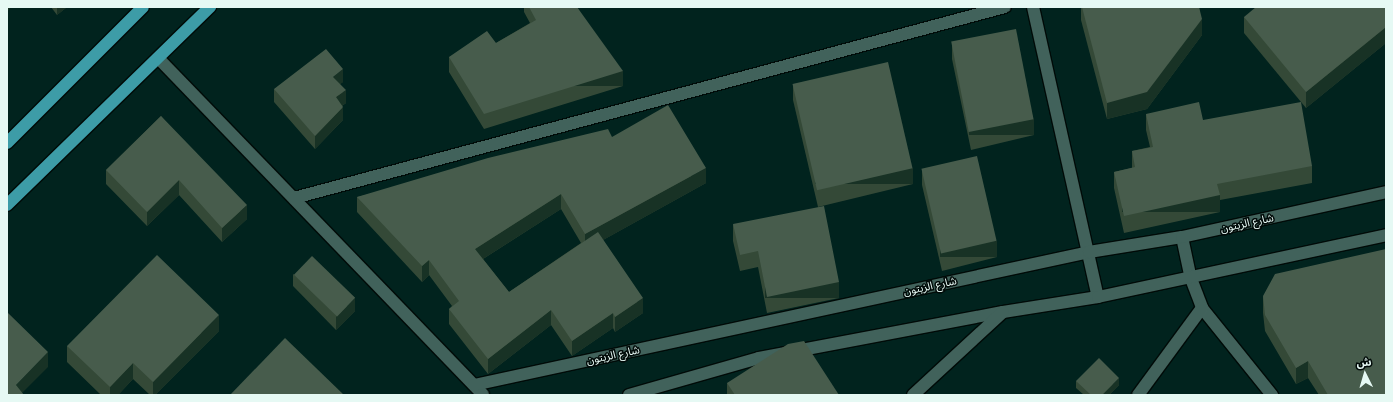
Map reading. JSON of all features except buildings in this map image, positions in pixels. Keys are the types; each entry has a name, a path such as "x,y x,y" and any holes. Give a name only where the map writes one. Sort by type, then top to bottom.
{"main road":[{"path":"7,143 143,7"},
{"path":"7,205 210,7"}],"street":[{"path":"294,198 1005,7"},
{"path":"1034,7 1098,296"},
{"path":"158,58 483,395"},
{"name":"شارع الزيتون","path":"474,385 1089,252 1182,237 1386,192"},
{"path":"628,395 760,358 1003,312 1098,296 1386,235"},
{"path":"1182,237 1190,276 1202,308 1272,395"},
{"path":"1138,395 1202,308"},
{"path":"914,395 1003,312"}]}
